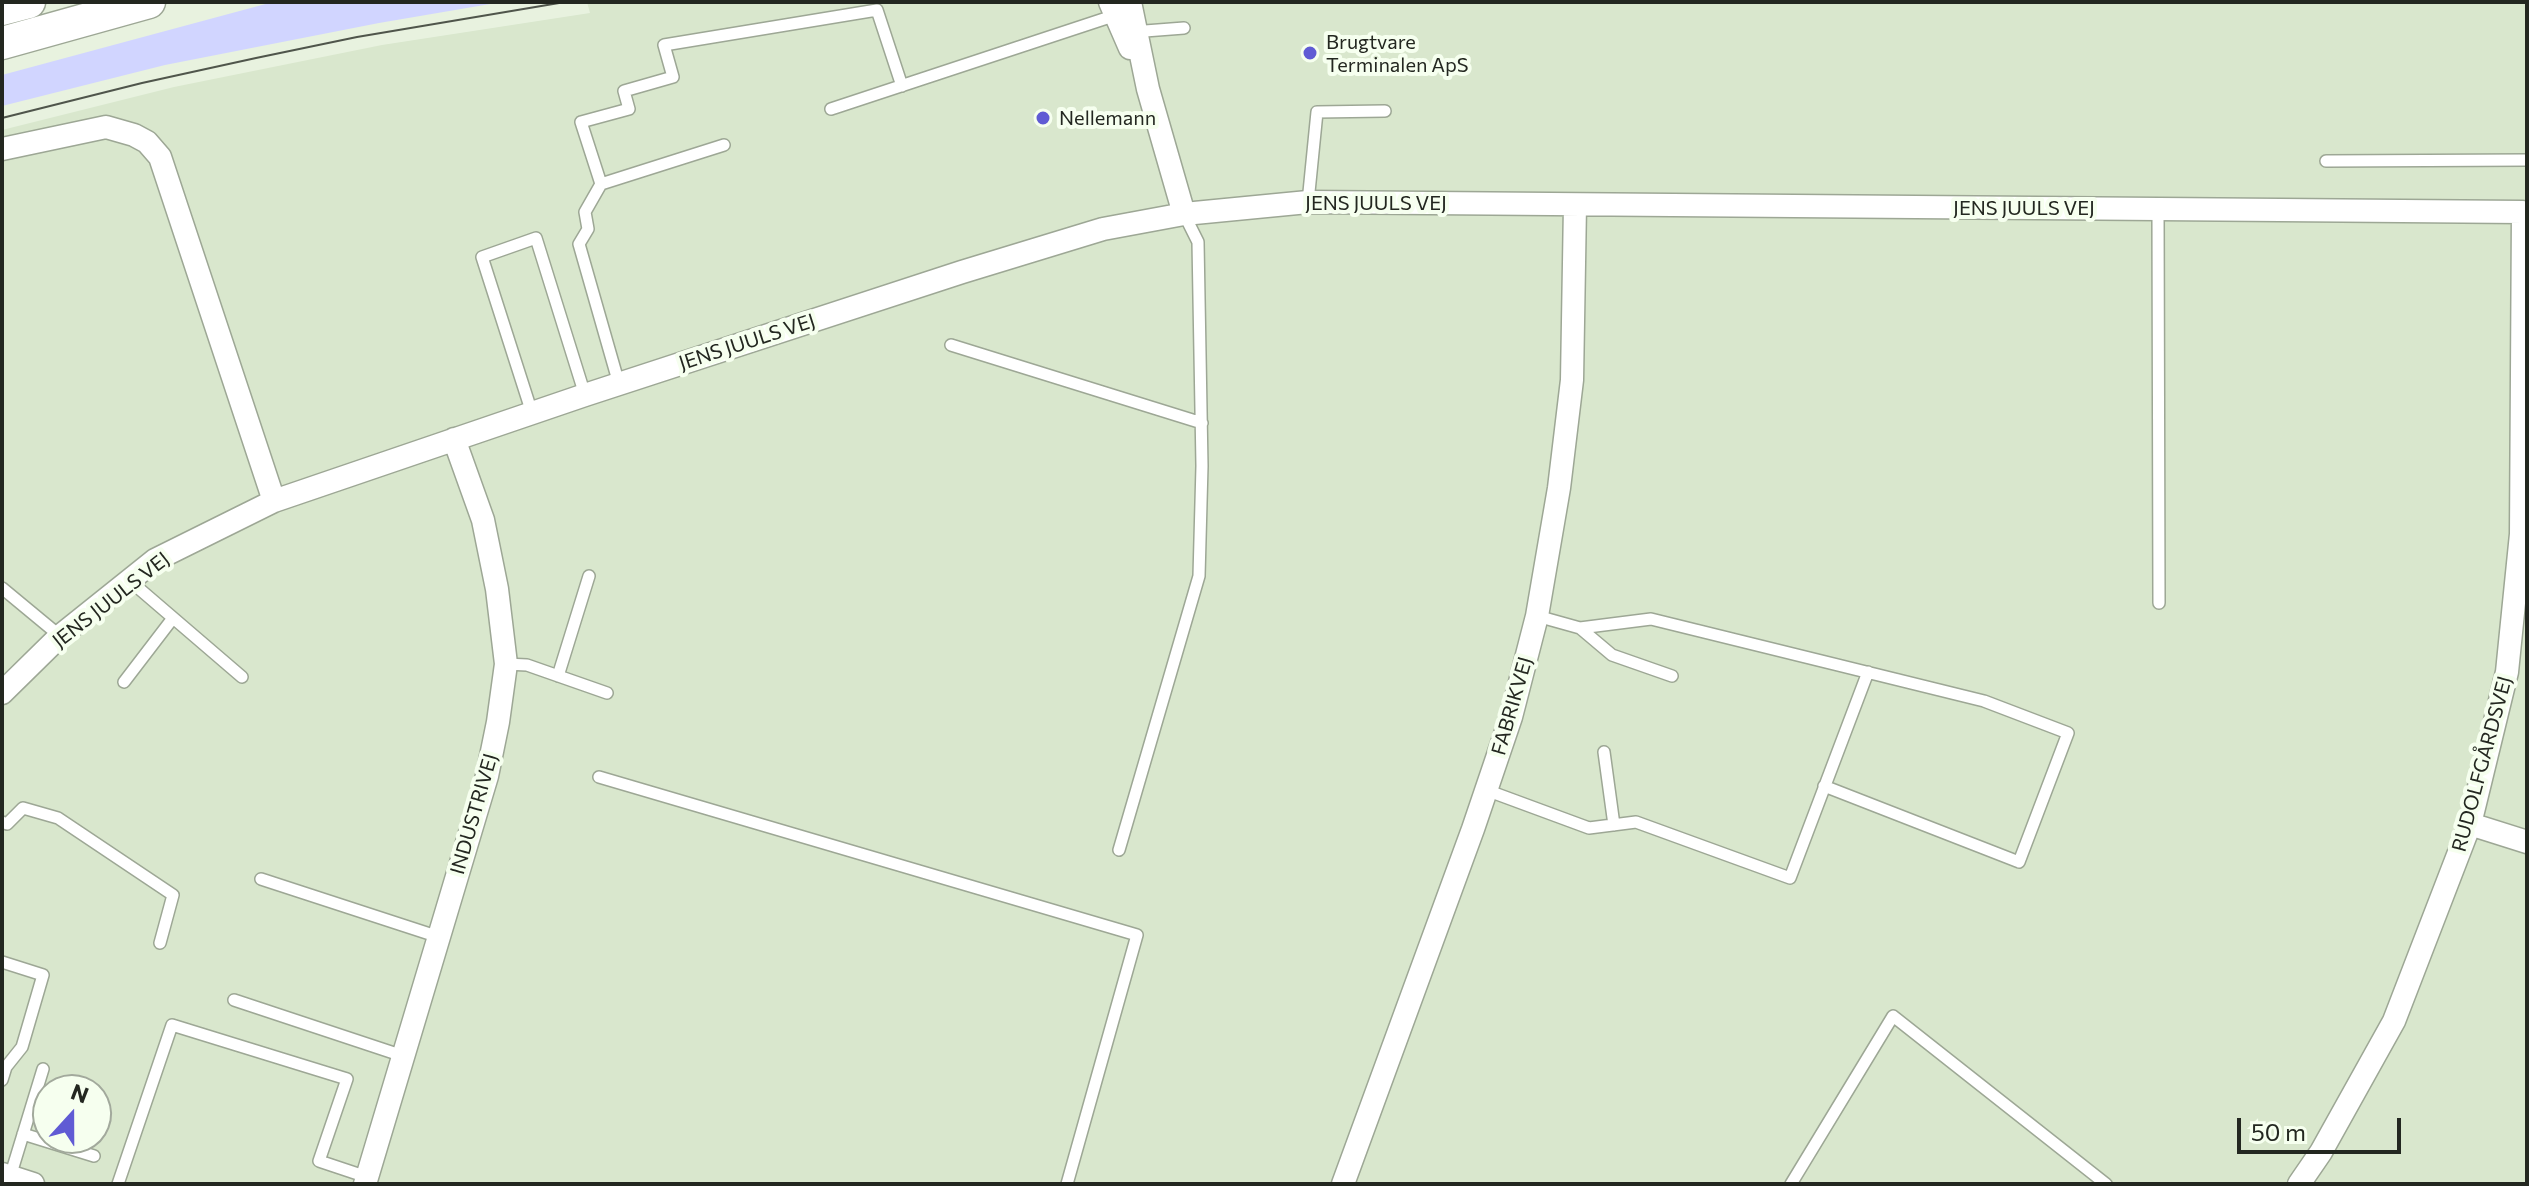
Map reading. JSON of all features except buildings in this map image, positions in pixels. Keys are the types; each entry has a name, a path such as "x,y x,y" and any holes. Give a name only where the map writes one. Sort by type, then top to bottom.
{"main road":[{"path":"2,9 29,2"},
{"path":"2,43 149,2"}],"street":[{"path":"1124,15 1184,214"},
{"path":"2,149 106,127 147,142 160,157 274,501"},
{"name":"JENS JUULS VEJ","path":"2,693 60,636 155,560 274,501 962,272 1089,233 1184,214 1308,202 2523,212"},
{"name":"FABRIKVEJ","path":"1343,1184 1511,717 1537,616 1559,488 1572,380 1575,205"},
{"name":"RUDOLFGÅRDSVEJ","path":"2299,1184 2318,1157 2394,1021 2470,824 2507,672 2520,607 2525,340 2523,212"},
{"name":"INDUSTRIVEJ","path":"366,1181 487,776 506,664 497,589 483,520 454,439"},
{"path":"2470,824 2527,842"},
{"path":"6,1175 33,1184"}],"lane":[{"path":"601,184 581,122 629,109 624,91 673,77 664,45 877,10 902,86"},
{"path":"831,109 1124,15 1184,28"},
{"path":"1308,202 1317,112 1385,111"},
{"path":"619,384 579,244 588,229 585,212 601,184 724,145"},
{"path":"2326,161 2527,160"},
{"path":"2158,209 2159,603"},
{"path":"1119,850 1199,576 1202,423 1198,242 1184,214"},
{"path":"532,413 482,257 509,247 536,238 585,395"},
{"path":"951,345 1202,423"},
{"path":"558,676 589,576"},
{"path":"129,580 242,677"},
{"path":"2,588 60,636"},
{"path":"1537,616 1580,628 1651,619 1984,701 2068,733 2019,862 1824,786"},
{"path":"124,682 173,618"},
{"path":"1580,628 1612,655 1672,676"},
{"path":"506,664 527,665 607,693"},
{"path":"1486,790 1589,828 1636,822 1790,878 1868,672"},
{"path":"1604,752 1614,825"},
{"path":"599,777 1137,935 1067,1184"},
{"path":"2,822 7,824 23,808 58,818 173,895 160,943"},
{"path":"261,879 439,937"},
{"path":"2,962 43,975 22,1047 6,1067 2,1080"},
{"path":"234,1000 403,1056"},
{"path":"1791,1184 1893,1016 2106,1184"},
{"path":"118,1184 172,1025 347,1079 319,1161 366,1181"},
{"path":"6,1175 23,1134 43,1069"},
{"path":"23,1134 94,1156"}],"shaded area":[{"path":"273,2 502,2 165,65 2,106 2,75"},
{"path":"587,2 2527,2 2527,1184 2,1184 2,130 174,87 382,45 590,13"}],"tram line":[{"path":"2,118 142,83 357,37 565,2"}],"place":[{"name":"Brugtvare Terminalen ApS","path":"1310,53"},
{"name":"Nellemann","path":"1043,118"}]}
